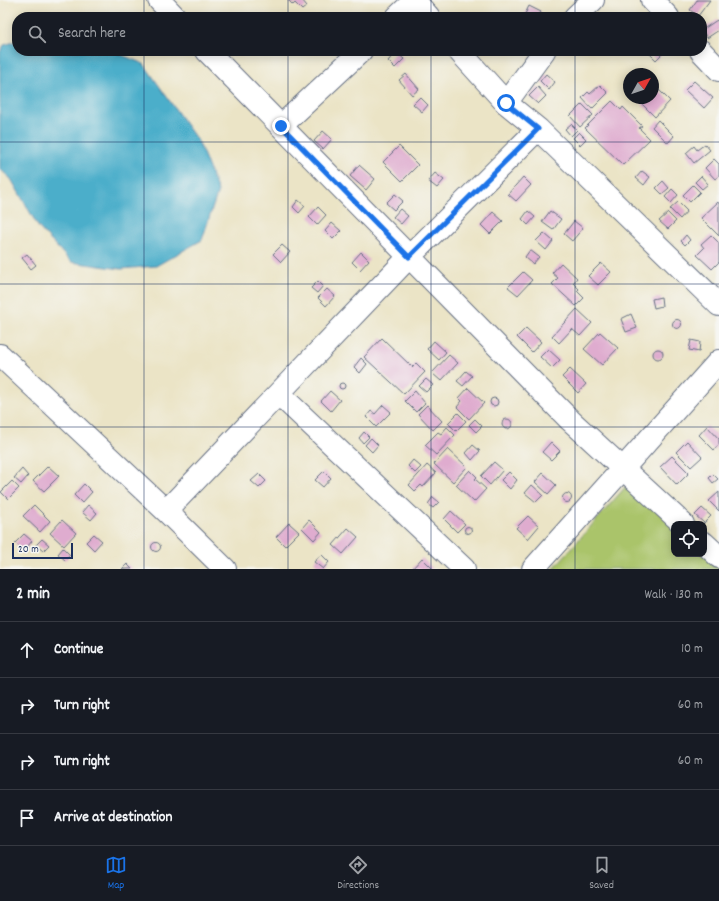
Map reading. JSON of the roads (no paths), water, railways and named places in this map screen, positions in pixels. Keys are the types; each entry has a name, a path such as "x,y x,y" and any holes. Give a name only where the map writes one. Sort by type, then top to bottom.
{"street":[{"path":"159,0 170,12"},
{"path":"402,12 414,0 425,12"},
{"path":"580,12 593,0"},
{"path":"652,0 663,12"},
{"path":"212,56 570,420 680,521"},
{"path":"281,126 356,56"},
{"path":"464,56 506,103 538,129 719,305"},
{"path":"506,103 540,56"},
{"path":"706,56 719,70"},
{"path":"166,511 409,257 538,129"},
{"path":"533,569 622,468 719,362"},
{"path":"3,366 166,511 225,569"},
{"path":"279,394 464,569"},
{"path":"707,546 719,557"}],"water":[{"path":"12,43 12,56 124,56 144,64 199,143 218,191 202,240 156,266 121,269 71,262 39,228 11,179 0,169 0,52 4,45"}]}
